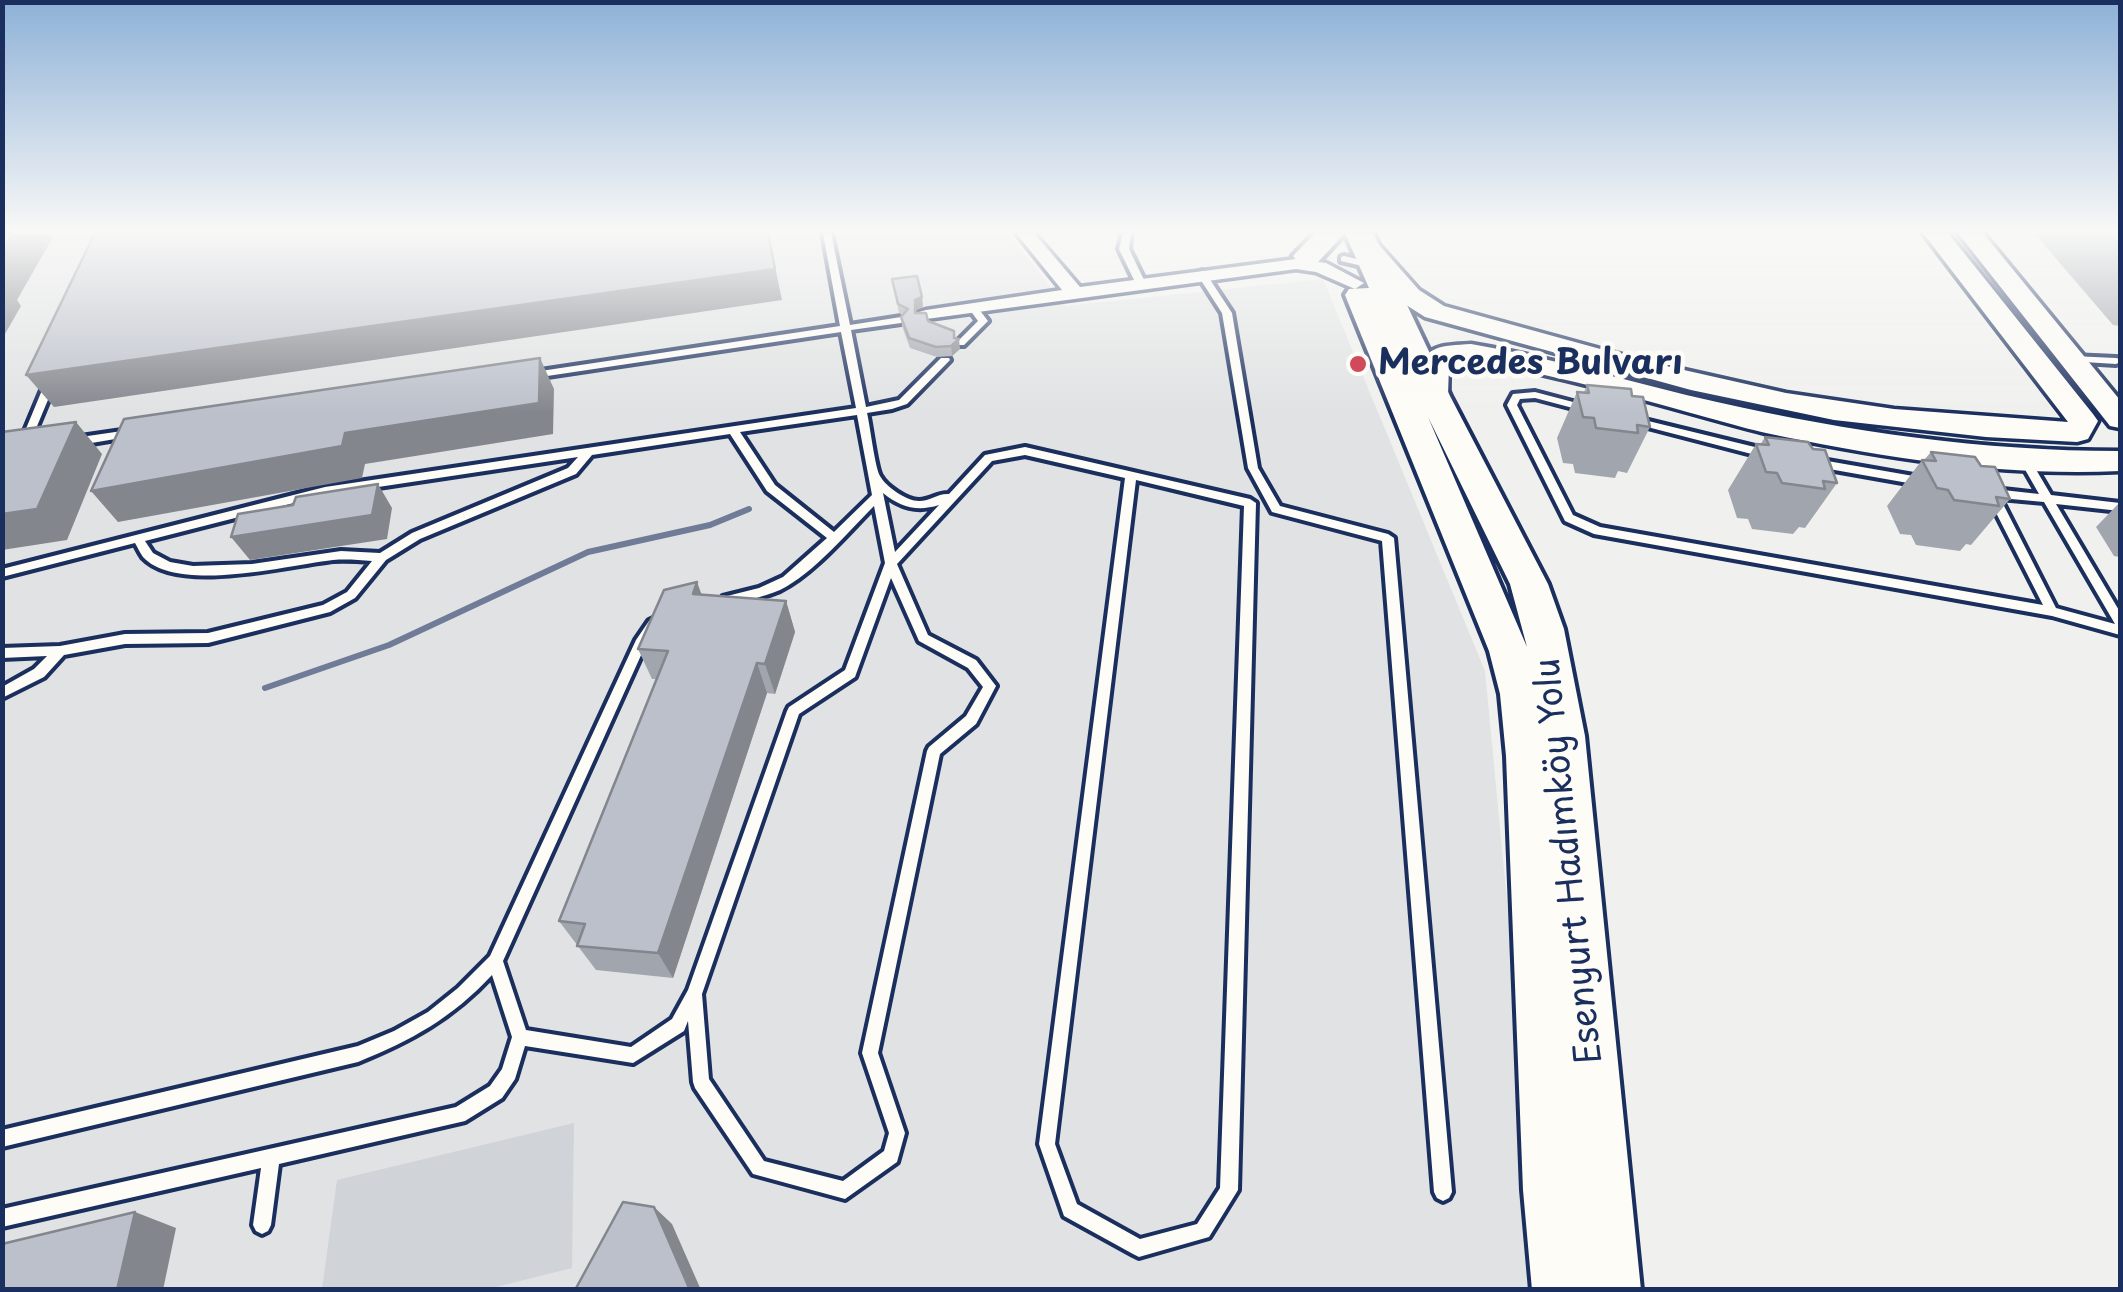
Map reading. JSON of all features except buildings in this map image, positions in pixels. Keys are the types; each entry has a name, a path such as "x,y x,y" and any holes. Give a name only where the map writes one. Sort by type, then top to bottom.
{"main road":[{"name":"Esenyurt Hadımköy Yolu","path":"1362,293 1404,406 1494,610 1520,694 1528,756 1550,1171 1561,1290"},
{"name":"Esenyurt Hadımköy Yolu","path":"1372,293 1434,396 1528,584 1544,628 1564,736 1612,1290"},
{"path":"1407,293 1411,300 1455,319 1735,390 1831,410 1970,426 2080,427 2100,419 2120,421"},
{"path":"1981,293 2080,427 2088,447 2120,461"},
{"path":"2019,293 2120,421"},
{"path":"1434,396 1434,365 1440,356 1470,353 1718,413 1979,467 2024,459 2120,461"}],"street":[{"path":"926,316 1081,293"}],"lane":[{"path":"694,994 701,1082 759,1168 845,1190 891,1156 897,1133 870,1053 874,1034 934,751 971,720 990,686 972,664 924,638 891,563 839,293"},
{"path":"1214,293 1227,313 1252,468 1276,508 1388,538 1443,1192"},
{"path":"961,343 983,321 974,310"},
{"path":"513,378 901,320"},
{"path":"2072,359 2116,361"},
{"path":"2,573 325,492 903,402 945,360"},
{"path":"42,447 22,450 52,378"},
{"path":"1608,414 1534,395 1518,396 1512,404 1569,518 1598,531 2052,611 2120,630"},
{"path":"1626,418 1774,456"},
{"path":"733,430 771,488 834,538"},
{"path":"62,444 140,433"},
{"path":"520,1037 633,1055 678,1025 694,994 794,711 850,673 891,563 988,458 1025,451 1250,503 1229,1190 1203,1230 1138,1248 1070,1210 1046,1144 1131,477"},
{"path":"2,653 60,651 124,640 208,638 326,609 350,594 382,557 416,536 572,471 588,452"},
{"path":"2024,459 2120,622"},
{"path":"1810,462 1938,484"},
{"path":"1979,467 2052,611"},
{"path":"874,474 890,498 911,505 937,502 968,479"},
{"path":"1974,490 2120,507"},
{"path":"708,603 768,593 793,579 878,496"},
{"path":"138,538 142,553 148,558 178,568 247,571 330,556 382,557"},
{"path":"2,1139 358,1054 413,1033 459,1000 495,961 642,640 656,619 666,614"},
{"path":"2,692 39,673 60,651"},
{"path":"2,1218 458,1116 496,1092 508,1073 520,1037 495,961"},
{"path":"262,1225 270,1160"}],"shaded area":[{"path":"3,293 1056,293 1066,306 1187,293 1329,293 1485,671 1544,1289 3,1290"},
{"path":"574,1123 572,1268 488,1289 322,1289 337,1180"}],"waterway":[{"path":"265,688 389,645 588,552 710,525 749,509"}],"place":[{"name":"Mercedes Bulvarı","path":"1358,364"}]}
